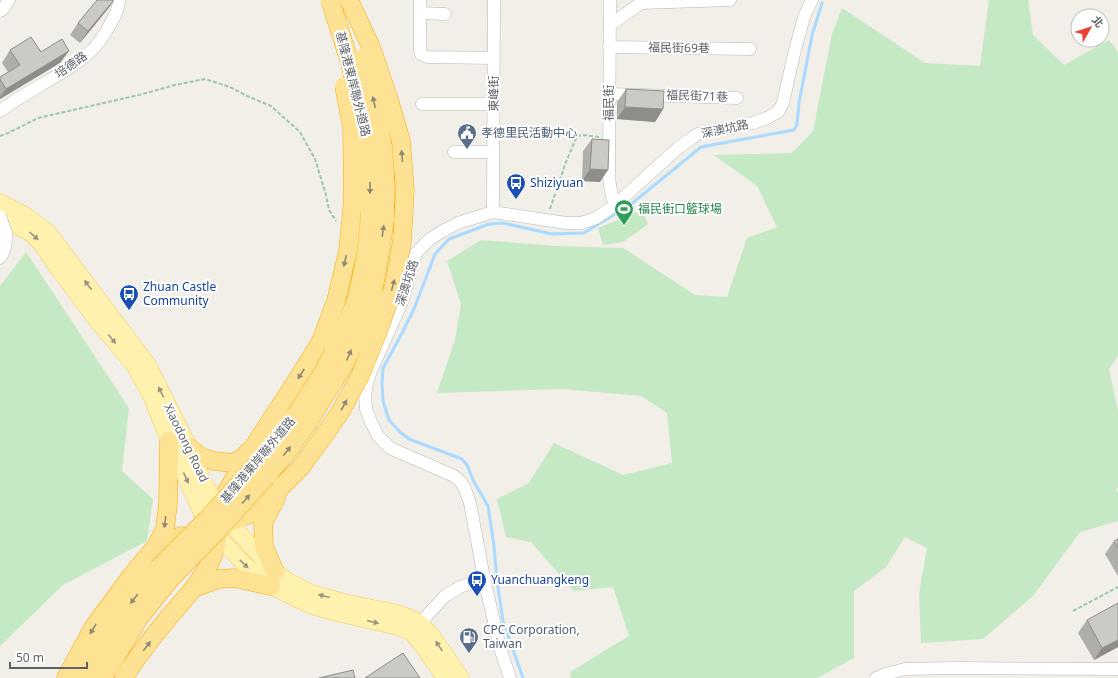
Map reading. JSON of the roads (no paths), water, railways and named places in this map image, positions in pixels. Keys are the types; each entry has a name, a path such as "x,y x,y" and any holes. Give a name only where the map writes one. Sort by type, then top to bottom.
{"highway":[{"path":"189,447 201,457 214,461 233,463 242,458 265,429 305,368 321,341 336,301 348,251 353,200 352,127 330,0"},
{"name":"基隆港東岸聯外道路","path":"85,678 127,607 164,573 220,528 261,471 289,449 301,420 343,333 357,298 366,255 370,215 370,161 363,118 350,63 330,0"},
{"path":"194,588 218,579 273,579 264,547 263,524 276,499 339,414 360,376 378,334 394,286 402,241 405,190 401,141 371,47 348,0"},
{"name":"基隆港東岸聯外道路","path":"301,420 345,363 365,318 372,297 385,219 385,172 383,146 365,62 348,0"},
{"path":"124,678 162,626 194,588 208,565 215,552 217,521 265,429"},
{"path":"66,678 93,628 132,575 157,545 165,528 168,504 169,441"},
{"path":"132,575 193,526 255,512 301,467"},
{"name":"基隆港東岸聯外道路","path":"103,678 164,573"}],"main road":[{"name":"Xiaodong Road","path":"0,202 25,215 48,232 148,365 189,447 217,521"},
{"name":"Xiaodong Road","path":"0,216 32,234 41,244 98,322 135,366 152,398 169,441 245,565 273,579 312,606 398,627 412,632 445,678"},
{"name":"Xiaodong Road","path":"273,579 288,580 312,593 409,617 420,624 433,637 461,678"}],"street":[{"path":"0,11 9,0"},
{"name":"培德路","path":"0,111 93,50 114,19 120,5 120,0"},
{"path":"420,0 421,54 427,57 494,58"},
{"name":"東峰街","path":"493,212 494,0"},
{"name":"福民街","path":"610,0 609,179 615,205"},
{"path":"610,25 641,2 730,0"},
{"name":"深澳坑路","path":"510,678 500,648 484,578 470,503 465,489 461,482 454,476 390,448 378,436 366,409 365,395 367,383 402,302 416,253 430,239 441,232 458,223 493,212 566,223 581,223 596,218 615,205 678,148 698,134 753,123 778,112 783,103 804,17 812,0"},
{"path":"420,13 445,14"},
{"name":"福民街69巷","path":"609,47 750,49"},
{"name":"福民街71巷","path":"609,94 737,98"},
{"path":"422,104 494,104"},
{"path":"454,152 493,152"},
{"path":"0,216 6,233 7,245 0,258"},
{"path":"420,624 445,596 460,587 484,578"},
{"path":"876,678 905,669 1118,669"}],"waterway":[{"path":"523,678 503,621 488,506 474,482 467,465 462,459 409,439 389,420 383,401 383,368 414,309 435,254 449,239 489,224 503,223 552,234 584,233 630,205 701,147 794,130 797,125 799,102 812,35 822,3"}],"place":[{"name":"孝德里民活動中心","path":"467,150"},
{"name":"Shiziyuan","path":"516,200"},
{"name":"福民街口籃球場","path":"624,226"},
{"name":"Zhuan Castle Community","path":"129,311"},
{"name":"Yuanchuangkeng","path":"477,597"},
{"name":"CPC Corporation, Taiwan","path":"469,654"}]}
